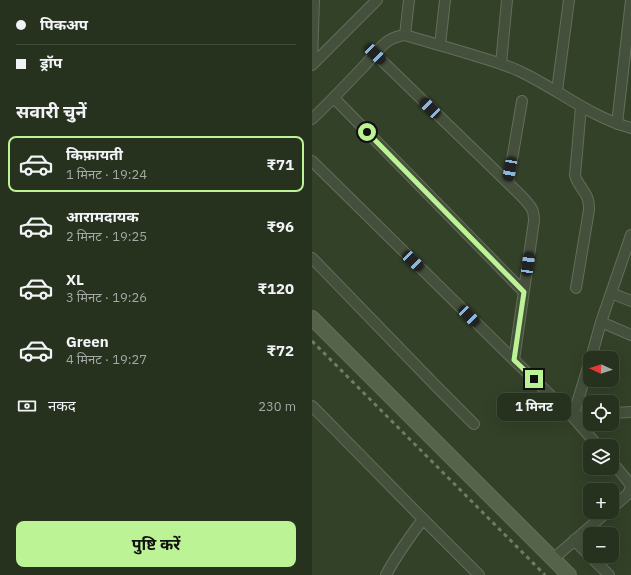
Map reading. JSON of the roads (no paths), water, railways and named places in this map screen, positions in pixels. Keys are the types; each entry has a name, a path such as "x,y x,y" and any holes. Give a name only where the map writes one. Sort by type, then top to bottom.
{"street":[{"path":"312,63 314,0"},
{"path":"312,63 377,0"},
{"path":"405,35 409,0"},
{"path":"440,45 445,0"},
{"path":"501,64 506,0"},
{"path":"557,91 569,0"},
{"path":"617,124 631,0"},
{"path":"312,119 334,98 382,46 396,36 405,35 501,64 557,91 581,107 617,124 631,128"},
{"path":"375,54 533,209 534,221 514,360"},
{"path":"334,98 524,292"},
{"path":"508,183 522,101"},
{"path":"576,288 589,210 589,203 576,181 575,175 581,107"},
{"path":"312,161 573,417 592,439"},
{"path":"592,351 601,322 631,238"},
{"path":"312,258 474,424"},
{"path":"611,293 631,301"},
{"path":"312,318 569,575"},
{"path":"601,322 631,335"},
{"path":"573,417 583,383"},
{"path":"312,406 479,575"},
{"path":"619,413 631,412"},
{"path":"573,417 583,416"},
{"path":"619,471 631,486 628,494 619,502"},
{"path":"398,575 388,571 423,519"},
{"path":"553,559 599,519"},
{"path":"574,540 609,575"}],"railway":[{"path":"312,341 545,575"}]}
